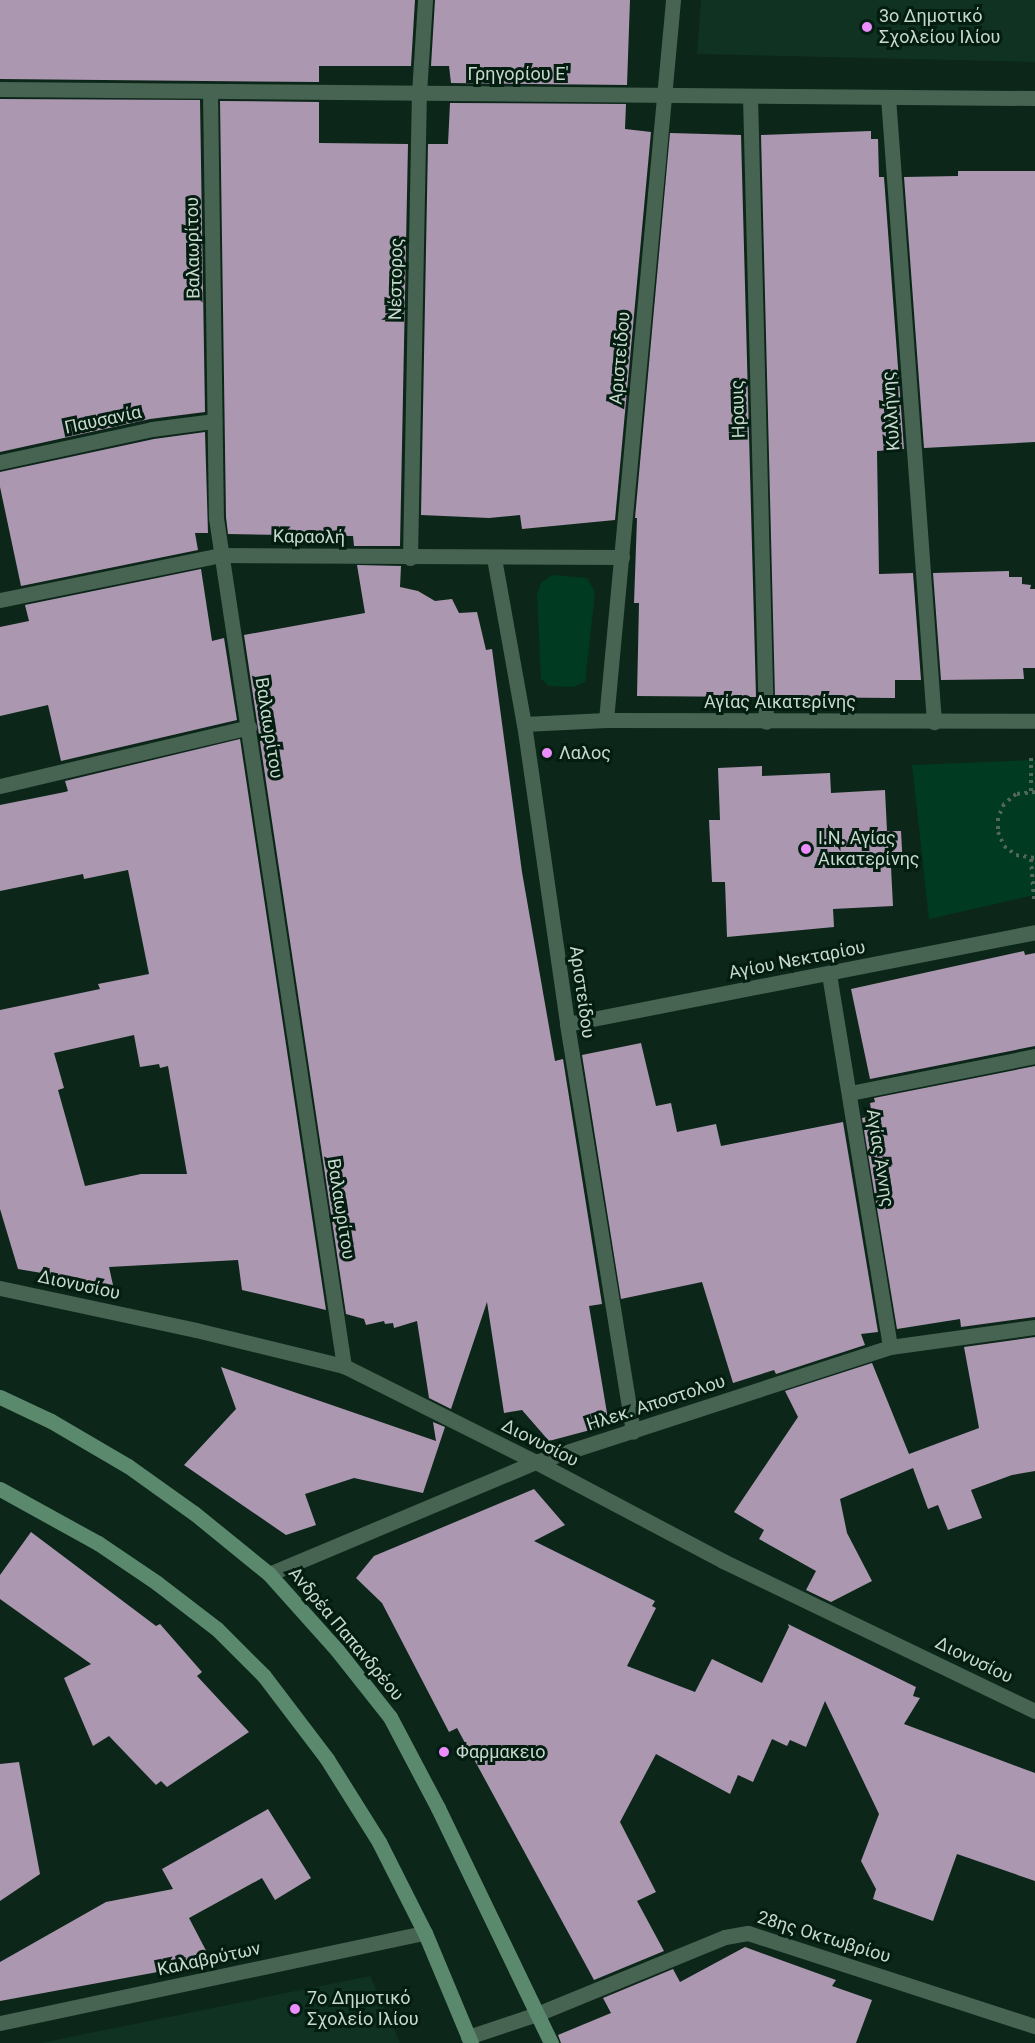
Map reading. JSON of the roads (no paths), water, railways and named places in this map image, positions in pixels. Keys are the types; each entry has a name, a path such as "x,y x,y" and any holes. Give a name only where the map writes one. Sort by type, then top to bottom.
{"main road":[{"name":"Ανδρέα Παπανδρέου","path":"0,1397 51,1421 128,1466 194,1513 269,1574 337,1650 390,1717 438,1808 551,2043"},
{"path":"0,1489 98,1543 157,1583 217,1629 264,1676 327,1759 379,1842 425,1933 470,2040"}],"street":[{"name":"Νέστορος","path":"410,558 419,93 425,0"},
{"name":"Αριστείδου","path":"606,720 673,0"},
{"name":"Γρηγορίου Ε'","path":"0,89 1035,98"},
{"name":"Βαλαωρίτου","path":"210,91 216,518 344,1366"},
{"name":"Ηραυις","path":"750,96 766,722"},
{"name":"Κυλλήνης","path":"888,97 934,722"},
{"name":"Παυσανία","path":"0,462 152,429 214,421"},
{"name":"Καραολή","path":"1,596 221,555 410,558 622,557"},
{"name":"Αριστείδου","path":"494,558 524,723 567,1024 633,1432"},
{"name":"Αγίας Αικατερίνης","path":"524,723 606,720 1035,721"},
{"path":"0,786 249,727"},
{"name":"Αγίου Νεκταρίου","path":"567,1024 1035,932"},
{"name":"Αγίας Άννης","path":"830,974 890,1347"},
{"path":"850,1093 1035,1056"},
{"name":"Διονυσίου","path":"0,1288 196,1330 344,1366 536,1462 723,1561 1035,1711"},
{"name":"Ηλεκ. Αποστολου","path":"269,1574 536,1462 890,1347 1035,1327"},
{"name":"Καλαβρύτων","path":"0,2023 425,1933"},
{"name":"28ης Οκτωβρίου","path":"470,2040 724,1936 748,1933 1035,2026"}],"place":[{"name":"3ο Δημοτικό Σχολείου Ιλίου","path":"867,27"},
{"name":"Λαλος","path":"547,753"},
{"name":"Ι.Ν. Αγίας Αικατερίνης","path":"806,849"},
{"name":"Φαρμακειο","path":"444,1752"},
{"name":"7ο Δημοτικό Σχολείο Ιλίου","path":"295,2009"}]}
